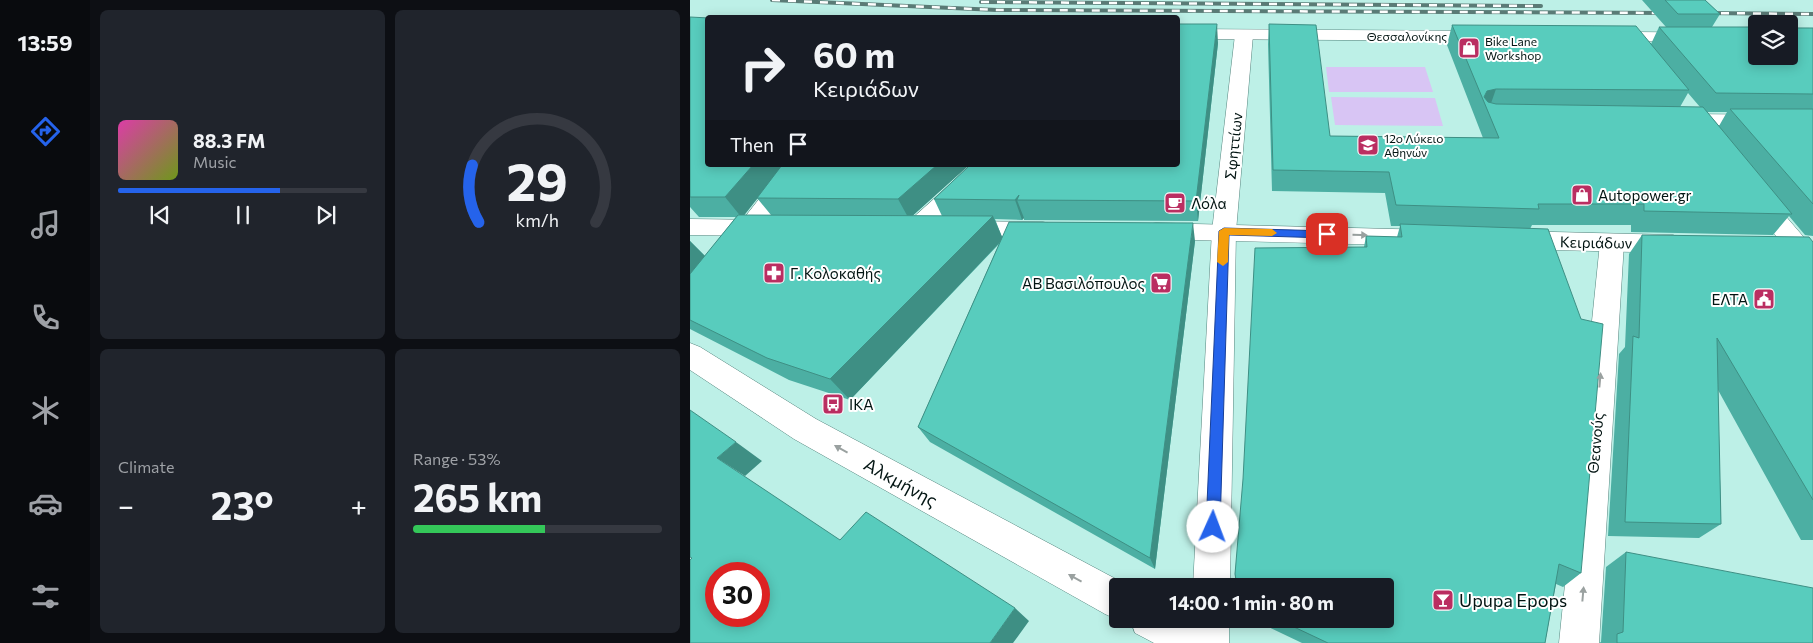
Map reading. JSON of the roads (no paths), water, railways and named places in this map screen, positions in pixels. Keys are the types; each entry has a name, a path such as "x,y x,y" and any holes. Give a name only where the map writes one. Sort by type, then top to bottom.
{"street":[{"name":"Θεσσαλονίκης","path":"1180,34 1507,36"},
{"name":"Σφηττίων","path":"1211,578 1224,231 1244,35"},
{"path":"1648,60 1622,37 1748,38"},
{"path":"1678,97 1713,142"},
{"path":"1656,119 1813,121"},
{"path":"732,250 796,167"},
{"path":"983,167 906,229 1065,230"},
{"path":"1743,179 1805,246 1813,265"},
{"path":"690,228 789,228"},
{"path":"1134,230 1455,238"},
{"name":"Κειριάδων","path":"1494,239 1696,244"},
{"name":"Θεανούς","path":"1579,643 1612,243"},
{"path":"1770,245 1805,246"},
{"name":"Αλκμήνης","path":"690,355 805,429 1109,596"},
{"path":"1166,628 1193,643"},
{"path":"1209,643 1210,628"}],"railway":[{"path":"772,0 997,10 1667,13"},
{"path":"981,2 1541,6"},
{"path":"1705,13 1813,14"}],"place":[{"name":"Bike Lane Workshop","path":"1469,48"},
{"name":"12ο Λύκειο Αθηνών","path":"1368,145"},
{"name":"Autopower.gr","path":"1582,195"},
{"name":"Λόλα","path":"1175,203"},
{"name":"Γ. Κολοκαθής","path":"774,273"},
{"name":"ΑΒ Βασιλόπουλος","path":"1161,283"},
{"name":"ΕΛΤΑ","path":"1764,299"},
{"name":"ΙΚΑ","path":"833,404"},
{"name":"Upupa Epops","path":"1443,600"}]}
